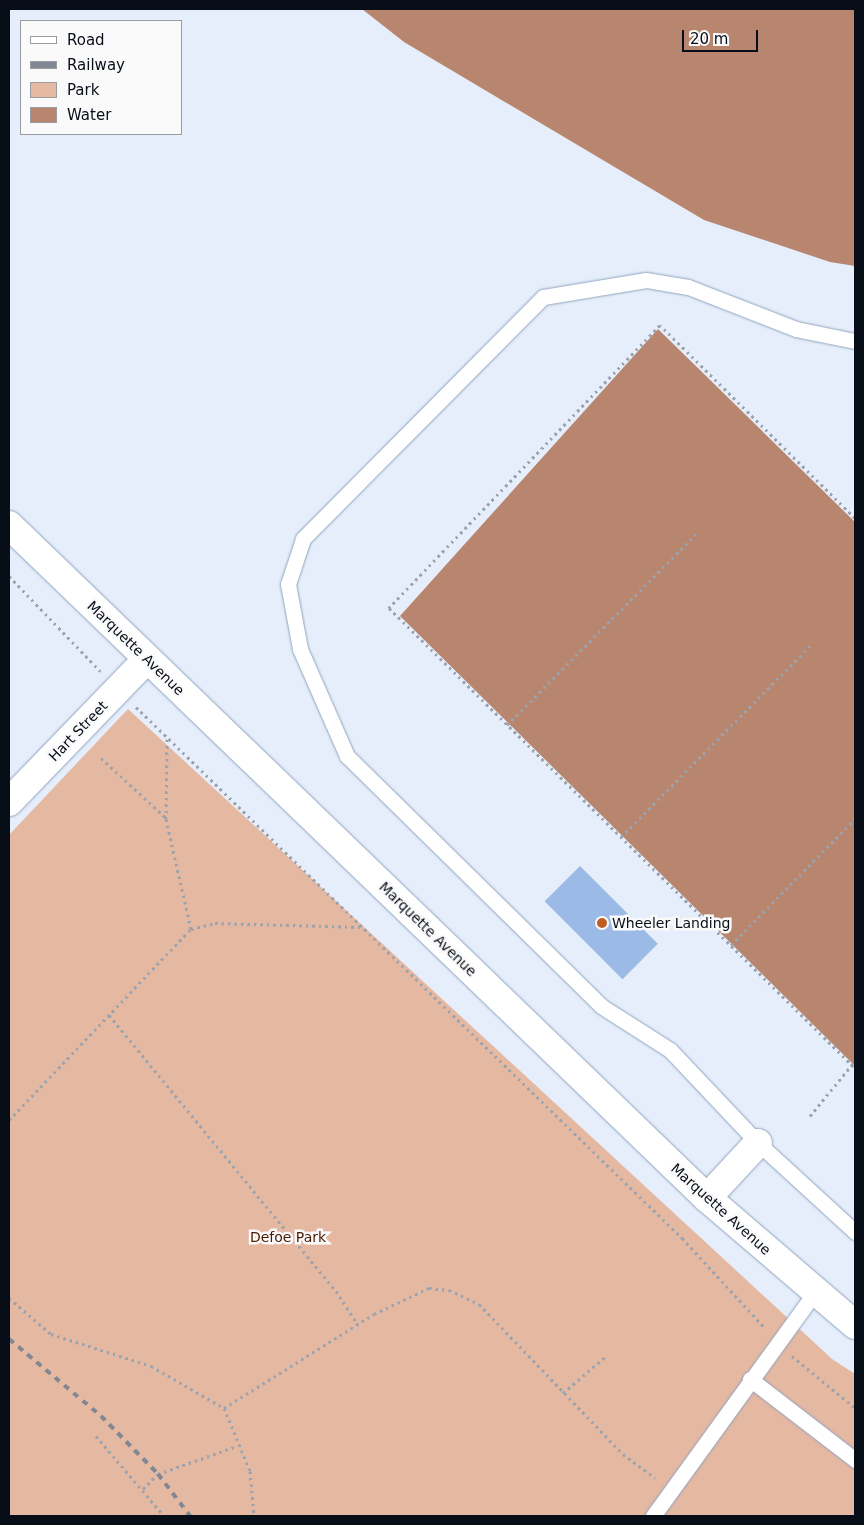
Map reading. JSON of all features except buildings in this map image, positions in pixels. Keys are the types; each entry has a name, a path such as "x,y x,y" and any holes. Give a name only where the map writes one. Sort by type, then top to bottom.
{"street":[{"name":"Marquette Avenue","path":"9,525 707,1198 855,1325"},
{"name":"Hart Street","path":"9,802 147,659"},
{"path":"707,1198 758,1143"}],"lane":[{"path":"855,342 796,329 688,287 646,280 543,296 303,539 288,584 300,649 347,756 601,1006 670,1050 758,1143 855,1232"},
{"path":"653,1516 776,1341 815,1292"},
{"path":"750,1379 855,1460"}],"path":[{"path":"855,518 660,326 389,608 855,1068"},
{"path":"507,725 699,531"},
{"path":"9,576 167,739 682,1238 776,1341 818,1381 855,1408"},
{"path":"621,836 811,645"},
{"path":"167,739 166,819 191,929"},
{"path":"101,758 166,819"},
{"path":"730,945 855,819"},
{"path":"9,1120 191,929 215,923 360,927"},
{"path":"109,1015 336,1290 358,1325"},
{"path":"810,1116 855,1061"},
{"path":"224,1408 358,1325 429,1288 460,1292 479,1304 623,1454 671,1491"},
{"path":"9,1298 51,1334 152,1366 224,1408 237,1446 250,1471 254,1516"},
{"path":"563,1393 604,1357"},
{"path":"96,1436 164,1516"},
{"path":"142,1489 158,1474 237,1446"}],"green space":[{"name":"Defoe Park","path":"128,709 832,1359 855,1374 855,1516 9,1516 9,835"}],"water":[{"path":"362,9 855,9 855,266 830,262 704,220 404,42"},
{"path":"658,329 855,522 855,1066 400,616"}],"railway":[{"path":"9,1339 101,1416 158,1474 190,1516"}],"place":[{"name":"Wheeler Landing","path":"602,923"}]}
